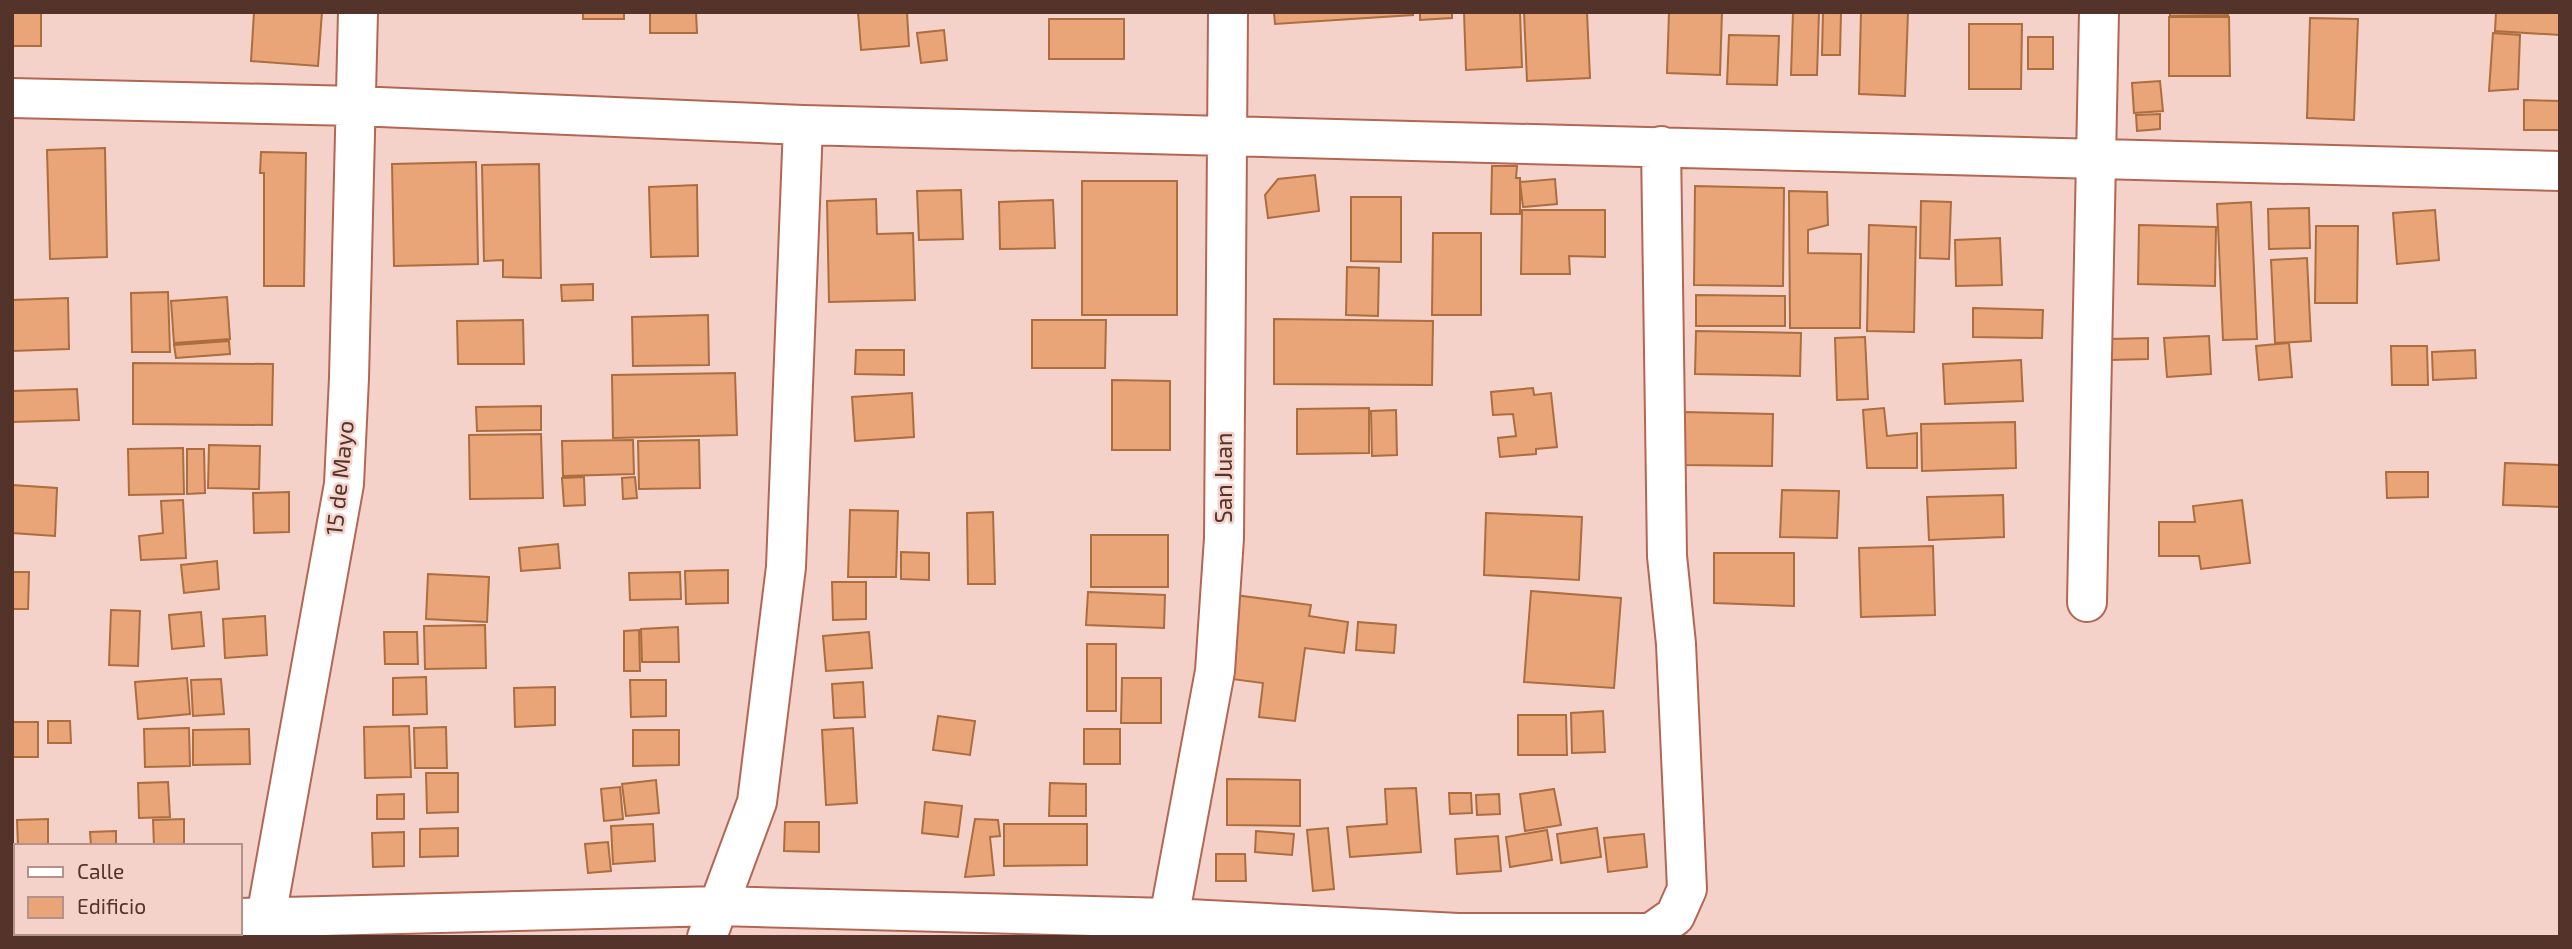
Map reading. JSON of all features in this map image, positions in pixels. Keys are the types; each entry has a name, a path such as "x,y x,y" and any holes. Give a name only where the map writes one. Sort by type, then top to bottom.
{"street":[{"name":"15 de Mayo","path":"255,924 344,484 358,12"},
{"name":"San Juan","path":"1166,927 1215,671 1224,538 1228,12"},
{"path":"2087,602 2099,12"},
{"path":"12,98 356,106 803,125 2560,172"},
{"path":"713,921 757,802 786,568 803,125"},
{"path":"255,924 713,921 1166,927 1457,935 1651,933 1675,916 1687,889 1676,644 1667,556 1661,146"}],"building":[{"path":"12,12 41,12 41,46 12,46"},
{"path":"254,12 322,12 318,66 251,61"},
{"path":"583,12 624,12 624,19 583,19"},
{"path":"650,12 696,12 697,33 650,33"},
{"path":"858,12 907,12 909,46 861,50"},
{"path":"1274,12 1413,12 1413,15 1275,24"},
{"path":"1420,12 1452,12 1452,18 1420,20"},
{"path":"1464,12 1520,12 1522,67 1466,70"},
{"path":"1524,12 1587,12 1590,78 1527,81"},
{"path":"1669,12 1722,12 1720,75 1667,73"},
{"path":"1793,12 1819,12 1817,75 1791,75"},
{"path":"1823,12 1841,12 1840,55 1822,55"},
{"path":"1861,12 1908,12 1905,96 1859,94"},
{"path":"2170,12 2227,12 2228,15 2170,16"},
{"path":"2496,12 2560,12 2560,35 2495,31"},
{"path":"2169,17 2229,17 2230,76 2169,76"},
{"path":"2310,18 2358,19 2354,120 2307,118"},
{"path":"1049,19 1124,19 1124,59 1049,59"},
{"path":"1969,24 2022,24 2021,89 1969,89"},
{"path":"944,30 947,60 921,63 917,33"},
{"path":"2493,33 2520,35 2518,89 2489,91"},
{"path":"1729,35 1779,36 1777,85 1727,84"},
{"path":"2028,37 2053,37 2053,69 2028,69"},
{"path":"2160,81 2163,111 2134,113 2132,83"},
{"path":"2524,100 2560,101 2560,130 2524,130"},
{"path":"2160,114 2160,129 2137,131 2136,115"},
{"path":"105,148 107,257 50,259 47,150"},
{"path":"261,152 306,153 304,286 264,286 264,173 260,173"},
{"path":"476,162 478,264 394,266 392,164"},
{"path":"539,164 541,278 503,277 503,260 484,261 482,165"},
{"path":"1492,166 1517,166 1516,178 1520,178 1520,214 1491,214"},
{"path":"1315,175 1319,211 1268,218 1265,195 1278,179"},
{"path":"1555,179 1557,204 1523,207 1520,182"},
{"path":"1082,181 1177,181 1177,315 1082,315"},
{"path":"697,185 698,256 651,257 649,187"},
{"path":"1695,186 1784,188 1783,286 1694,285"},
{"path":"961,190 963,239 919,240 917,191"},
{"path":"1789,191 1827,192 1828,225 1808,230 1808,253 1861,254 1860,328 1790,328"},
{"path":"1351,197 1401,197 1401,262 1351,261"},
{"path":"876,199 877,234 913,233 915,300 829,302 827,201"},
{"path":"1053,200 1055,248 1000,249 999,202"},
{"path":"1921,201 1951,202 1949,259 1920,258"},
{"path":"2251,202 2257,339 2223,340 2217,204"},
{"path":"2309,208 2310,248 2269,249 2268,209"},
{"path":"1522,210 1605,210 1605,257 1569,256 1570,274 1521,274"},
{"path":"2435,210 2439,260 2397,264 2393,213"},
{"path":"1869,225 1916,227 1914,332 1867,331"},
{"path":"2139,225 2216,227 2215,286 2138,284"},
{"path":"2316,226 2358,226 2357,303 2315,303"},
{"path":"1433,233 1481,233 1481,315 1432,315"},
{"path":"2000,238 2002,285 1956,286 1955,240"},
{"path":"2307,258 2311,341 2275,343 2271,260"},
{"path":"1347,267 1379,268 1378,316 1346,315"},
{"path":"593,284 593,300 562,301 561,285"},
{"path":"168,292 170,352 132,352 131,293"},
{"path":"1696,295 1785,296 1785,326 1696,326"},
{"path":"227,297 230,339 174,343 171,301"},
{"path":"68,298 69,349 12,351 12,300"},
{"path":"1973,308 2043,310 2042,338 1973,337"},
{"path":"708,315 709,365 633,366 632,317"},
{"path":"1274,319 1433,321 1432,385 1274,384"},
{"path":"523,320 524,364 458,364 457,321"},
{"path":"1032,320 1106,320 1105,368 1032,368"},
{"path":"1696,331 1801,333 1800,376 1695,374"},
{"path":"2209,336 2211,374 2167,377 2164,338"},
{"path":"1865,337 1868,399 1837,400 1835,338"},
{"path":"2148,338 2148,359 2110,360 2110,339"},
{"path":"229,341 230,354 176,358 174,345"},
{"path":"2289,343 2292,377 2259,380 2256,346"},
{"path":"2391,346 2427,346 2428,385 2392,385"},
{"path":"856,350 904,350 904,375 855,374"},
{"path":"2475,350 2476,378 2433,380 2432,352"},
{"path":"2021,360 2023,401 1945,404 1943,364"},
{"path":"133,363 273,364 272,425 133,424"},
{"path":"735,373 737,435 613,438 612,375"},
{"path":"1112,380 1170,381 1170,450 1112,450"},
{"path":"1533,388 1534,395 1551,393 1557,447 1536,449 1536,454 1500,457 1498,438 1516,436 1513,414 1493,415 1491,392"},
{"path":"77,389 79,420 12,422 12,391"},
{"path":"912,393 914,437 855,441 852,397"},
{"path":"541,406 541,430 477,431 476,407"},
{"path":"1369,408 1369,453 1297,454 1297,409"},
{"path":"1884,408 1887,436 1917,433 1917,468 1867,468 1863,410"},
{"path":"1396,410 1397,455 1372,456 1371,411"},
{"path":"1684,412 1773,414 1772,466 1683,465"},
{"path":"2015,422 2016,468 1922,471 1921,424"},
{"path":"541,434 543,498 470,499 469,435"},
{"path":"633,440 634,474 563,476 562,441"},
{"path":"699,440 700,488 639,489 638,441"},
{"path":"209,445 260,446 259,489 208,488"},
{"path":"183,448 184,494 129,495 128,449"},
{"path":"187,449 204,449 205,493 187,494"},
{"path":"2505,463 2560,465 2560,507 2503,505"},
{"path":"2386,472 2428,472 2428,497 2387,498"},
{"path":"584,477 585,505 564,506 562,478"},
{"path":"635,477 637,498 623,499 622,478"},
{"path":"12,485 57,488 55,536 12,533"},
{"path":"1782,490 1839,491 1837,538 1780,537"},
{"path":"289,492 289,532 254,533 253,493"},
{"path":"2003,495 2004,537 1929,540 1927,497"},
{"path":"183,500 186,558 141,560 139,536 163,533 161,501"},
{"path":"2242,500 2250,563 2201,569 2199,556 2159,556 2159,522 2195,522 2193,506"},
{"path":"850,510 898,511 896,577 848,577"},
{"path":"993,512 995,584 968,584 967,513"},
{"path":"1486,513 1582,517 1579,580 1484,575"},
{"path":"1091,535 1168,535 1168,587 1091,587"},
{"path":"558,544 560,568 521,571 519,548"},
{"path":"1933,546 1935,615 1861,617 1859,548"},
{"path":"901,552 929,553 929,580 901,579"},
{"path":"1714,553 1794,553 1794,606 1714,603"},
{"path":"217,561 219,589 184,593 181,565"},
{"path":"728,570 728,603 686,604 685,571"},
{"path":"12,572 29,572 28,609 12,609"},
{"path":"680,572 681,599 630,600 629,573"},
{"path":"428,574 489,577 487,622 426,619"},
{"path":"832,582 866,582 866,619 833,620"},
{"path":"1531,591 1621,598 1614,688 1524,682"},
{"path":"1088,592 1165,595 1164,628 1086,625"},
{"path":"1235,595 1311,605 1309,616 1348,622 1344,653 1305,648 1295,721 1259,717 1263,683 1224,678"},
{"path":"111,610 140,611 138,666 109,665"},
{"path":"201,612 204,646 172,649 169,615"},
{"path":"265,616 267,655 225,658 223,619"},
{"path":"1358,622 1396,625 1394,653 1356,650"},
{"path":"485,625 486,668 425,669 424,626"},
{"path":"678,627 679,662 642,662 641,629"},
{"path":"639,630 640,671 624,671 624,631"},
{"path":"384,632 417,632 418,664 385,664"},
{"path":"869,632 872,668 826,671 823,636"},
{"path":"1087,644 1116,644 1116,711 1087,711"},
{"path":"426,677 427,714 393,715 393,678"},
{"path":"187,678 190,714 138,719 135,682"},
{"path":"1122,678 1161,678 1161,723 1121,723"},
{"path":"221,679 224,714 193,716 191,680"},
{"path":"630,680 666,680 666,716 631,717"},
{"path":"863,682 865,717 834,718 832,684"},
{"path":"555,687 555,725 515,727 514,688"},
{"path":"1603,711 1605,752 1572,753 1571,713"},
{"path":"1518,715 1566,715 1567,755 1518,755"},
{"path":"938,716 975,721 970,755 933,750"},
{"path":"48,721 70,721 71,743 48,743"},
{"path":"12,722 38,722 38,757 12,757"},
{"path":"409,726 411,777 365,778 364,727"},
{"path":"446,727 447,768 415,768 414,728"},
{"path":"189,728 190,766 145,767 144,729"},
{"path":"853,728 857,803 826,805 822,730"},
{"path":"249,729 250,764 193,765 193,730"},
{"path":"1084,729 1120,729 1120,764 1084,764"},
{"path":"633,730 679,730 679,765 633,766"},
{"path":"426,773 458,773 458,812 427,813"},
{"path":"1227,779 1300,780 1300,826 1227,825"},
{"path":"656,780 659,813 626,816 622,784"},
{"path":"168,782 170,817 139,818 138,783"},
{"path":"1050,783 1086,784 1086,816 1049,816"},
{"path":"620,787 623,819 604,821 601,789"},
{"path":"1416,788 1421,852 1350,857 1347,827 1387,824 1385,789"},
{"path":"1554,789 1561,825 1525,831 1520,794"},
{"path":"1449,793 1471,793 1472,813 1450,814"},
{"path":"404,794 404,819 377,819 377,795"},
{"path":"1499,794 1500,814 1477,815 1476,795"},
{"path":"925,802 962,806 958,837 922,833"},
{"path":"48,819 48,844 18,844 17,820"},
{"path":"184,819 184,844 154,844 153,820"},
{"path":"975,819 998,820 1000,836 990,837 994,875 965,877"},
{"path":"785,822 819,822 819,852 784,851"},
{"path":"653,824 655,861 613,864 611,826"},
{"path":"1004,824 1087,824 1087,865 1004,866"},
{"path":"458,828 458,856 420,857 420,829"},
{"path":"1328,828 1334,889 1313,891 1307,830"},
{"path":"1597,828 1601,857 1561,863 1557,834"},
{"path":"1547,830 1552,860 1510,867 1506,837"},
{"path":"116,831 116,844 91,844 90,832"},
{"path":"1256,831 1294,834 1292,855 1255,852"},
{"path":"404,832 404,866 373,867 372,833"},
{"path":"1644,834 1647,867 1608,872 1604,838"},
{"path":"1498,836 1501,871 1457,874 1455,839"},
{"path":"608,842 611,871 588,873 585,844"},
{"path":"1216,854 1245,854 1246,881 1216,881"}]}
